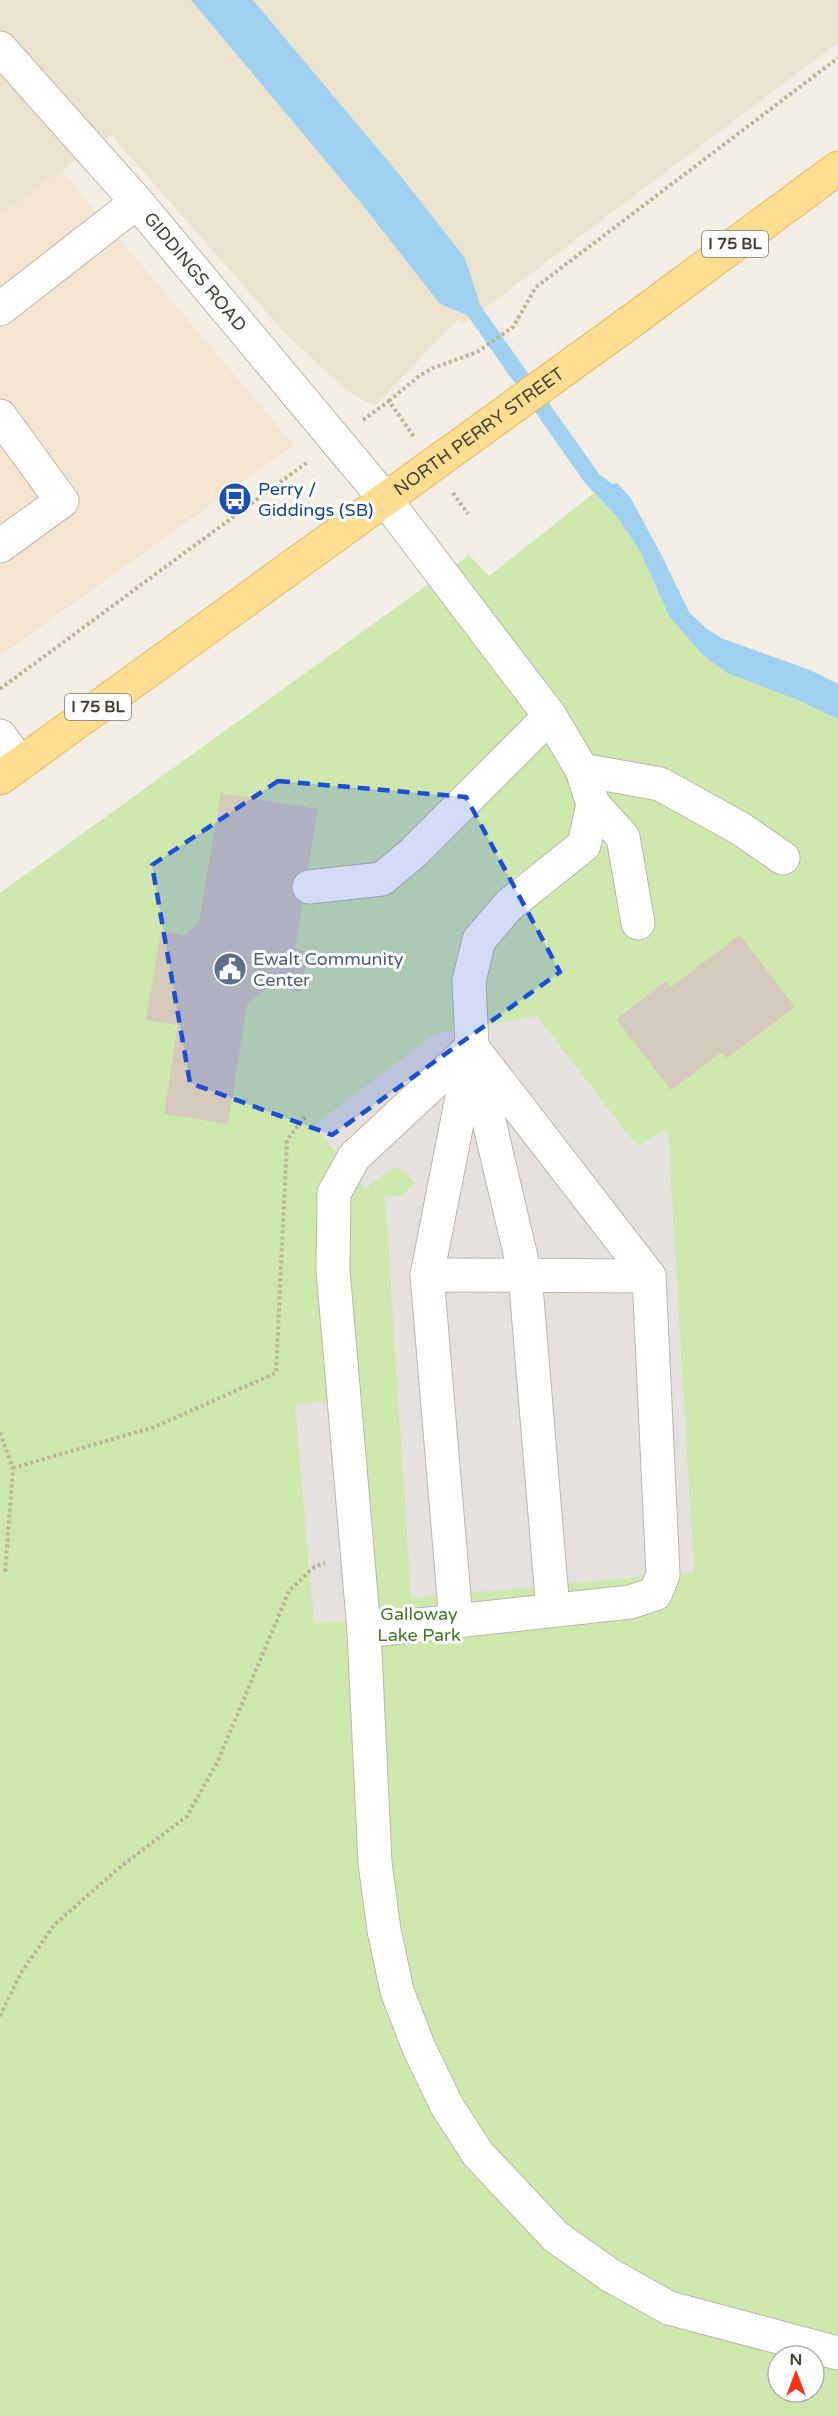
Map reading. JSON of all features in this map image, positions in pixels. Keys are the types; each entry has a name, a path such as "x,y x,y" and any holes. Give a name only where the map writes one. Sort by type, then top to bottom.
{"main road":[{"name":"NORTH PERRY STREET","path":"10,770 838,168"}],"street":[{"name":"GIDDINGS ROAD","path":"0,48 136,202 385,499 550,716 582,770 593,804"},
{"path":"0,309 136,202"},
{"path":"0,416 62,501 0,546"},
{"path":"309,887 382,879 414,852 550,716"},
{"path":"0,736 10,770"},
{"path":"582,770 660,784 741,830 783,858"},
{"path":"593,804 623,837 638,923"},
{"path":"553,1610 525,1274 472,1047 469,981 479,940 509,905 584,844 593,804"},
{"path":"456,1621 428,1275 472,1047"},
{"path":"364,1631 630,1602 655,1594 663,1575 649,1276 472,1047"},
{"path":"472,1047 354,1157 334,1193 333,1270 364,1631 375,1863 394,1981 419,2048 447,2106 478,2154 556,2237 610,2275 669,2308 838,2353"},
{"path":"428,1275 649,1276"}],"path":[{"path":"389,401 419,376 477,352 513,327 536,287 838,58"},
{"path":"0,689 279,483"},
{"path":"13,1468 154,1427 276,1373 287,1140 305,1117"},
{"path":"0,1433 13,1468 5,1573"},
{"path":"0,2016 21,1973 54,1924 119,1868 187,1816 218,1761 289,1591 314,1568 357,1551"}],"highlighted area":[{"path":"278,781 466,797 560,972 332,1135 190,1083 152,865"}],"shaded area":[{"path":"0,0 838,0 838,43 464,324 458,319 376,405 347,391 285,333 111,135 0,214"},
{"path":"61,170 294,445 0,656 0,214"},
{"path":"537,1016 637,1146 668,1129 694,1572 411,1598 385,1196 403,1196 415,1183 405,1170 392,1168 365,1189 314,1125 435,1034"},
{"path":"344,1398 363,1620 314,1623 295,1405"}],"green space":[{"name":"Galloway Lake Park","path":"594,493 618,518 640,551 669,616 798,700 838,719 838,2416 0,2416 0,893 469,555 489,576"}],"water":[{"path":"191,0 253,0 398,173 465,258 480,305 599,474 612,484 617,483 630,497 689,612 721,638 810,670 838,684 838,719 798,700 727,673 704,656 669,616 640,551 618,518 585,483 467,315 440,304 361,203"}],"building":[{"name":"Ewalt Community Center","path":"221,793 318,809 295,949 308,952 301,992 269,986 247,1004 228,1124 164,1114 178,1025 146,1020 161,931 183,935 199,923"},
{"path":"740,935 795,1007 727,1058 722,1052 671,1090 616,1019 666,981 671,987"}],"place":[{"name":"Perry / Giddings (SB)","path":"235,499"},
{"name":"Ewalt Community Center","path":"230,969"}]}
